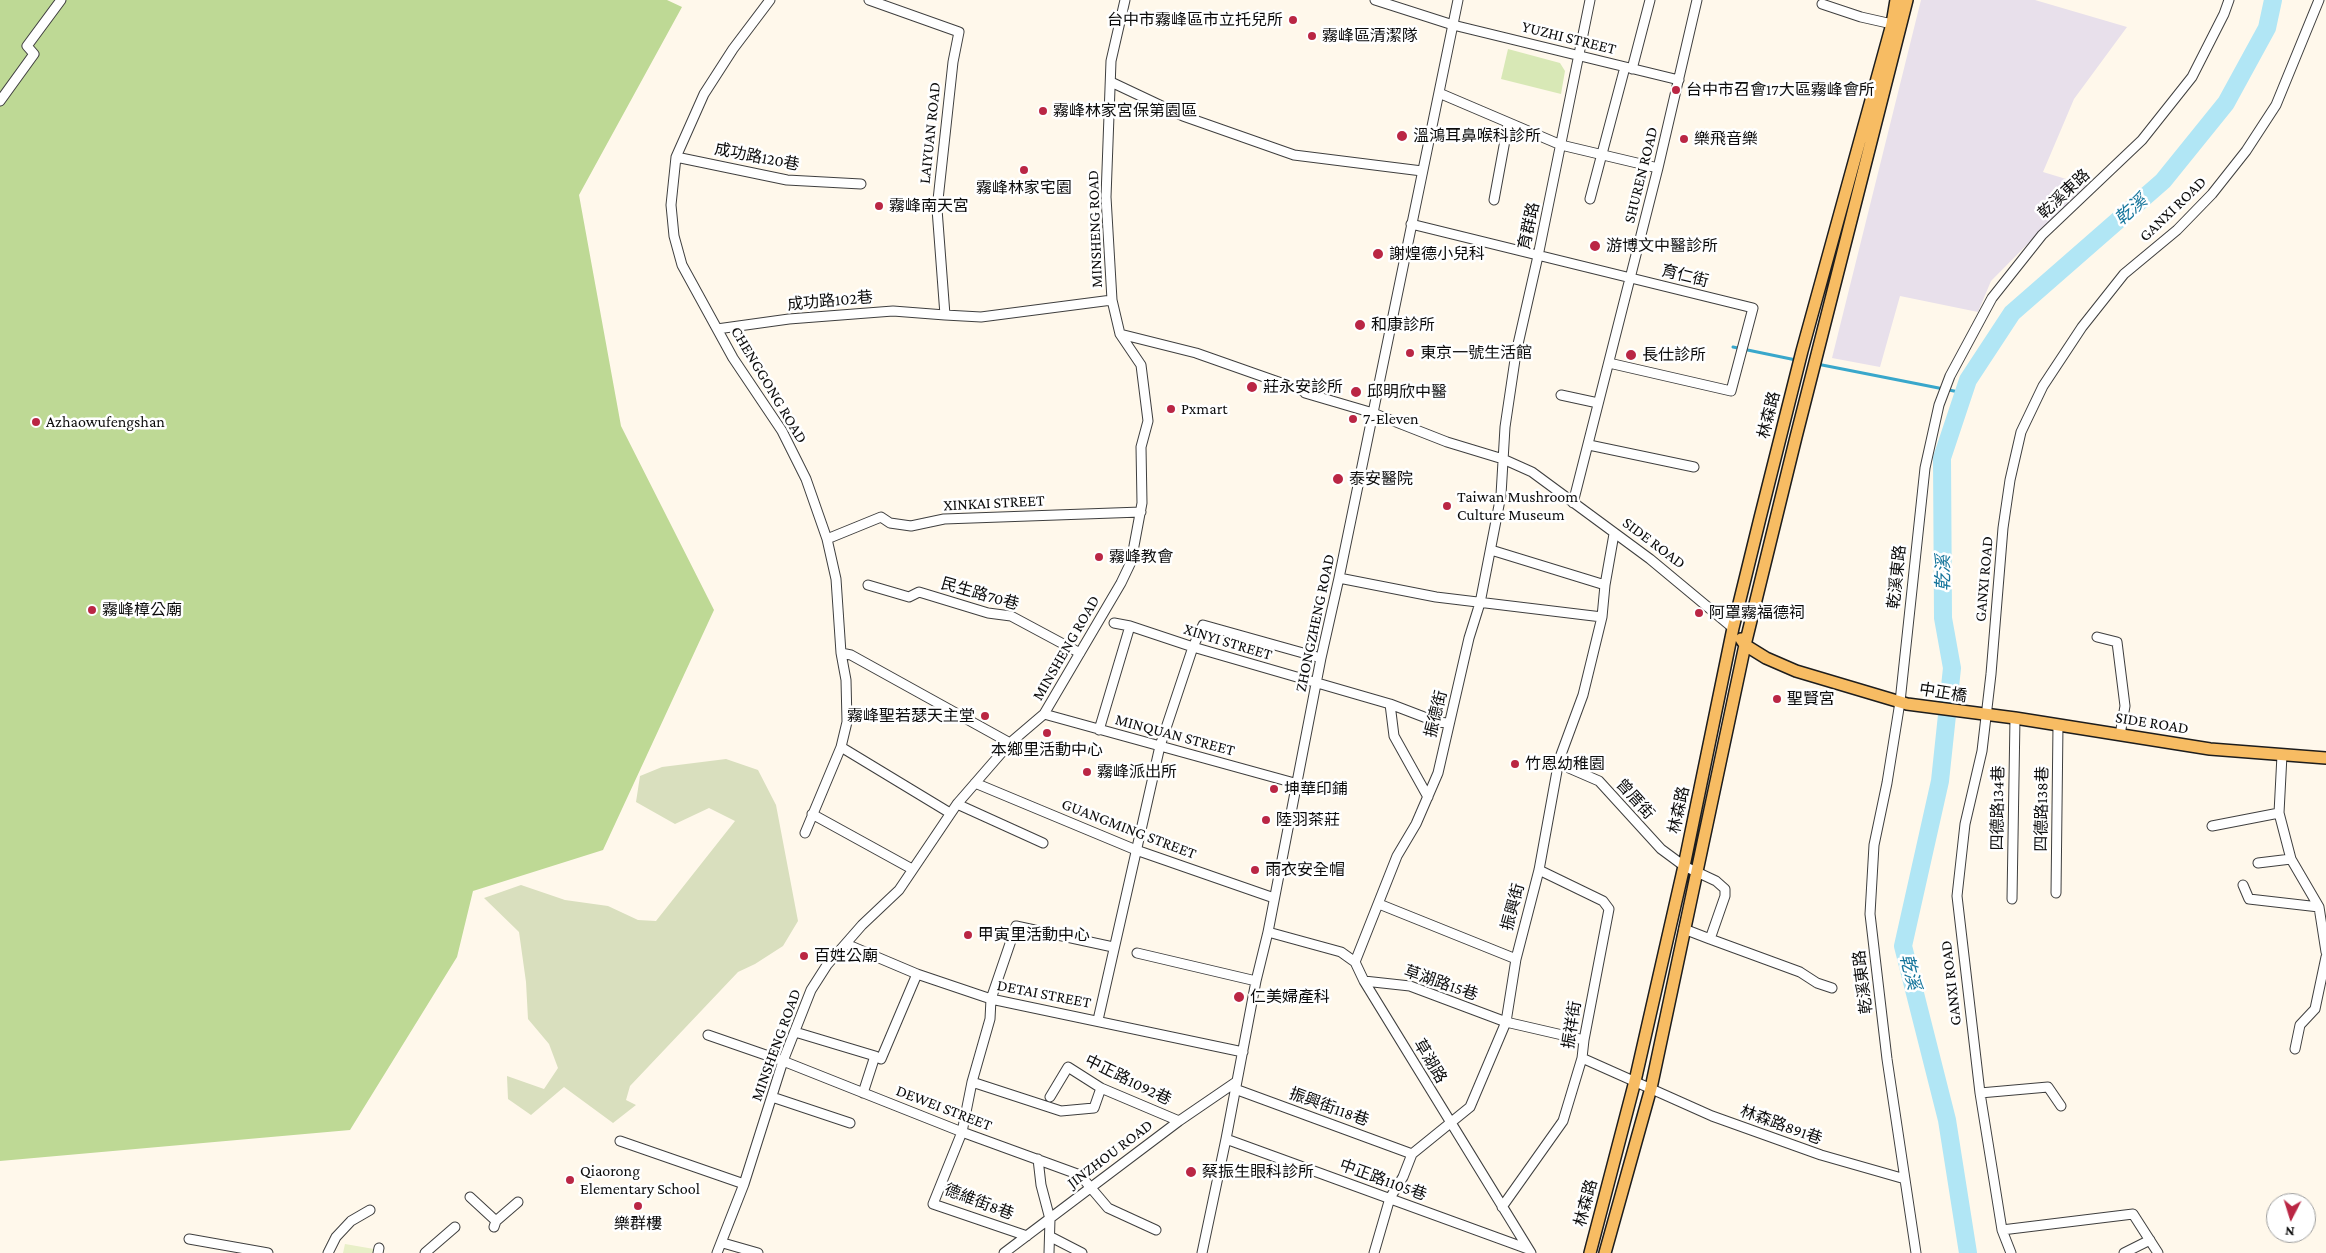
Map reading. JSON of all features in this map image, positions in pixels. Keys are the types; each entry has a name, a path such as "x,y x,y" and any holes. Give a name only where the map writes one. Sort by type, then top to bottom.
{"main road":[{"path":"1892,24 1896,0"},
{"name":"林森路","path":"1605,1253 1651,1088 1745,645 1907,0"},
{"name":"林森路","path":"1590,1253 1635,1081 1684,866 1733,628 1796,373 1892,24"},
{"name":"SIDE ROAD","path":"1733,628 1745,645 1766,658 1796,671 1904,703"},
{"name":"中正橋","path":"1904,703 1973,714"},
{"name":"SIDE ROAD","path":"1973,714 2015,718 2210,749 2326,758"}],"street":[{"path":"0,101 34,54 27,46 61,0"},
{"name":"CHENGGONG ROAD","path":"770,0 715,75 676,157 671,205 674,236 682,265 733,358 782,431 806,480 827,539 836,579 841,653 846,680 847,722 841,747 805,833"},
{"name":"LAIYUAN ROAD","path":"869,0 959,32 952,62 937,209 945,315"},
{"name":"MINSHENG ROAD","path":"717,1253 723,1243 744,1184 783,1061 811,990 827,965 862,925 899,890 957,804 1010,743 1044,714 1121,583 1131,562 1140,512 1140,447 1148,421 1141,365 1120,334 1112,300 1106,197 1111,61 1125,0"},
{"name":"YUZHI STREET","path":"1375,0 1453,25 1679,80"},
{"name":"ZHONGZHENG ROAD","path":"1202,1253 1256,981 1268,932 1298,784 1321,658 1458,0"},
{"name":"育群路","path":"1503,459 1516,353 1538,256 1590,0"},
{"path":"1590,199 1650,0"},
{"name":"SHUREN ROAD","path":"1573,503 1658,168 1696,0"},
{"name":"乾溪東路","path":"1916,1253 1887,1059 1870,914 1874,845 1904,703 1926,468 1939,405 1950,376 1992,298 2042,235 2142,140 2192,77 2224,14 2229,0"},
{"name":"GANXI ROAD","path":"2011,1253 2002,1230 1980,1093 1957,896 1965,824 1982,751 1987,715 2003,528 2010,480 2021,432 2043,386 2082,326 2124,274 2178,230 2212,194 2246,151 2276,105 2318,0"},
{"path":"1822,4 1861,18 1892,24"},
{"path":"1111,82 1183,116 1294,155 1422,171"},
{"path":"1439,93 1561,145 1658,168"},
{"path":"1494,200 1508,124"},
{"name":"成功路120巷","path":"676,157 787,180 862,184"},
{"name":"育仁街","path":"1411,224 1753,308 1731,391 1609,363"},
{"path":"945,315 981,317 1112,300"},
{"name":"成功路102巷","path":"717,329 789,319 892,311 945,315"},
{"path":"1120,334 1196,353 1304,391 1304,393 1373,414"},
{"path":"1561,395 1598,403"},
{"name":"SIDE ROAD","path":"1373,414 1447,442 1503,459 1532,472 1676,579 1733,628"},
{"path":"1588,445 1694,467"},
{"name":"振德街","path":"1355,962 1397,856 1428,798 1438,773 1448,723 1469,638 1480,603 1491,550 1501,496 1503,459"},
{"name":"XINKAI STREET","path":"827,539 881,516 890,523 912,526 944,519 1140,512"},
{"name":"振興街","path":"1374,1253 1390,1198 1403,1177 1412,1154 1436,1132 1470,1108 1506,1022 1516,958 1539,870 1559,760 1583,696 1602,617 1605,585 1614,534"},
{"path":"1491,550 1605,585"},
{"path":"1339,578 1404,592 1602,617"},
{"name":"民生路70巷","path":"868,585 909,597 919,592 988,612 1011,616 1080,653"},
{"name":"XINYI STREET","path":"1114,623 1130,626 1193,648 1317,685 1390,704 1437,722 1448,723"},
{"path":"1099,730 1130,626"},
{"path":"1098,1020 1160,746 1193,648 1203,626 1321,658"},
{"path":"2096,637 2117,642 2125,706 2120,735"},
{"path":"841,653 852,655 1010,743"},
{"path":"1390,704 1394,736 1428,798"},
{"name":"MINQUAN STREET","path":"1044,714 1298,784"},
{"name":"四德路134巷","path":"2012,899 2015,718"},
{"name":"四德路138巷","path":"2056,893 2058,725"},
{"path":"841,747 950,813"},
{"path":"2282,755 2279,813 2291,859 2319,907 2326,952"},
{"name":"曾厝街","path":"1559,760 1568,768 1599,782 1661,849 1684,866 1716,881 1725,889 1725,896 1710,939"},
{"name":"GUANGMING STREET","path":"975,783 1136,850 1274,898"},
{"path":"957,804 1043,843"},
{"path":"2212,826 2279,813"},
{"path":"812,814 912,869"},
{"path":"2258,863 2291,859"},
{"name":"振祥街","path":"1502,1207 1563,1121 1582,1058 1609,909 1603,901 1539,870"},
{"path":"2242,885 2249,900 2319,907"},
{"path":"1379,904 1516,958"},
{"path":"962,1132 972,1082 990,1019 991,999 1016,926 1113,947"},
{"path":"1684,930 1800,972 1817,983 1832,988"},
{"path":"1268,932 1341,952 1355,962"},
{"name":"DETAI STREET","path":"846,944 918,974 991,999 1243,1052"},
{"path":"1137,953 1256,981"},
{"path":"2295,1049 2300,1025 2315,1009 2326,957"},
{"name":"草湖路","path":"1355,962 1364,981 1528,1252"},
{"path":"795,1032 881,1059 918,974"},
{"name":"草湖路15巷","path":"1364,981 1410,986 1506,1022 1584,1040"},
{"name":"DEWEI STREET","path":"708,1035 783,1061 962,1132 1080,1174 1108,1208 1156,1230"},
{"path":"863,1093 875,1056"},
{"name":"林森路891巷","path":"1582,1058 1712,1116 1812,1152 1904,1179"},
{"name":"中正路1092巷","path":"1050,1097 1068,1068 1101,1088 1179,1121"},
{"path":"972,1082 1061,1111 1094,1108 1101,1088"},
{"name":"JINZHOU ROAD","path":"1004,1253 1179,1121 1236,1085"},
{"name":"振興街118巷","path":"1236,1085 1412,1154"},
{"path":"1980,1093 2048,1087 2062,1106"},
{"path":"772,1096 850,1123"},
{"name":"德維街8巷","path":"962,1132 933,1204 1027,1236"},
{"name":"中正路1105巷","path":"1226,1139 1275,1155 1390,1198 1528,1252"},
{"path":"620,1141 744,1184"},
{"path":"1038,1159 1041,1185 1050,1219 1050,1253"},
{"path":"470,1197 495,1224 518,1202"},
{"path":"328,1253 336,1237 351,1221 370,1210"},
{"path":"2002,1230 2133,1214 2158,1253"},
{"path":"425,1253 455,1227"},
{"path":"1051,1237 1082,1253"},
{"path":"189,1239 268,1253"},
{"path":"2124,1253 2150,1240"},
{"path":"723,1243 758,1253"}],"shaded area":[{"path":"1921,0 2035,0 2127,27 2074,99 2043,172 2086,185 1991,281 1978,312 1900,296 1880,367 1832,358"}],"green space":[{"path":"0,0 667,0 682,7 579,195 621,426 714,610 603,850 473,891 457,957 350,1130 0,1161"},
{"path":"1508,49 1560,63 1565,71 1561,94 1501,79"},
{"path":"726,759 758,770 776,805 798,921 783,946 755,964 738,972 630,1086 626,1100 636,1105 613,1123 564,1087 531,1115 508,1099 507,1076 544,1089 558,1068 549,1044 528,1019 526,982 519,932 484,898 521,885 565,900 608,906 638,920 656,921 735,821 709,808 675,824 636,802 640,776 662,767"},
{"path":"345,1244 374,1249 373,1253 343,1253"}],"waterway":[{"name":"乾溪","path":"1968,1253 1947,1120 1903,946 1940,781 1952,668 1943,618 1942,458 1968,380 2012,313 2163,181 2226,103 2267,28 2273,0"},
{"path":"1733,347 1796,360"},
{"path":"1817,364 1964,393"}],"place":[{"name":"台中市霧峰區市立托兒所","path":"1293,20"},
{"name":"霧峰區清潔隊","path":"1312,36"},
{"name":"台中市召會17大區霧峰會所","path":"1676,90"},
{"name":"霧峰林家宮保第園區","path":"1043,111"},
{"name":"溫鴻耳鼻喉科診所","path":"1402,136"},
{"name":"樂飛音樂","path":"1684,139"},
{"name":"霧峰林家宅園","path":"1024,170"},
{"name":"霧峰南天宮","path":"879,206"},
{"name":"游博文中醫診所","path":"1595,246"},
{"name":"謝煌德小兒科","path":"1378,254"},
{"name":"和康診所","path":"1360,325"},
{"name":"東京一號生活館","path":"1410,353"},
{"name":"長仕診所","path":"1631,355"},
{"name":"莊永安診所","path":"1252,387"},
{"name":"邱明欣中醫","path":"1356,392"},
{"name":"Pxmart","path":"1171,409"},
{"name":"7-Eleven","path":"1353,419"},
{"name":"Azhaowufengshan","path":"36,422"},
{"name":"泰安醫院","path":"1338,479"},
{"name":"Taiwan Mushroom Culture Museum","path":"1447,506"},
{"name":"霧峰教會","path":"1099,557"},
{"name":"霧峰樟公廟","path":"92,610"},
{"name":"阿罩霧福德祠","path":"1699,613"},
{"name":"聖賢宮","path":"1777,699"},
{"name":"霧峰聖若瑟天主堂","path":"985,716"},
{"name":"本鄉里活動中心","path":"1047,733"},
{"name":"竹恩幼稚園","path":"1515,764"},
{"name":"霧峰派出所","path":"1087,772"},
{"name":"坤華印鋪","path":"1274,789"},
{"name":"陸羽茶莊","path":"1266,820"},
{"name":"雨衣安全帽","path":"1255,870"},
{"name":"甲寅里活動中心","path":"968,935"},
{"name":"百姓公廟","path":"804,956"},
{"name":"仁美婦產科","path":"1239,997"},
{"name":"蔡振生眼科診所","path":"1191,1172"},
{"name":"Qiaorong Elementary School","path":"570,1180"},
{"name":"樂群樓","path":"638,1206"}]}
